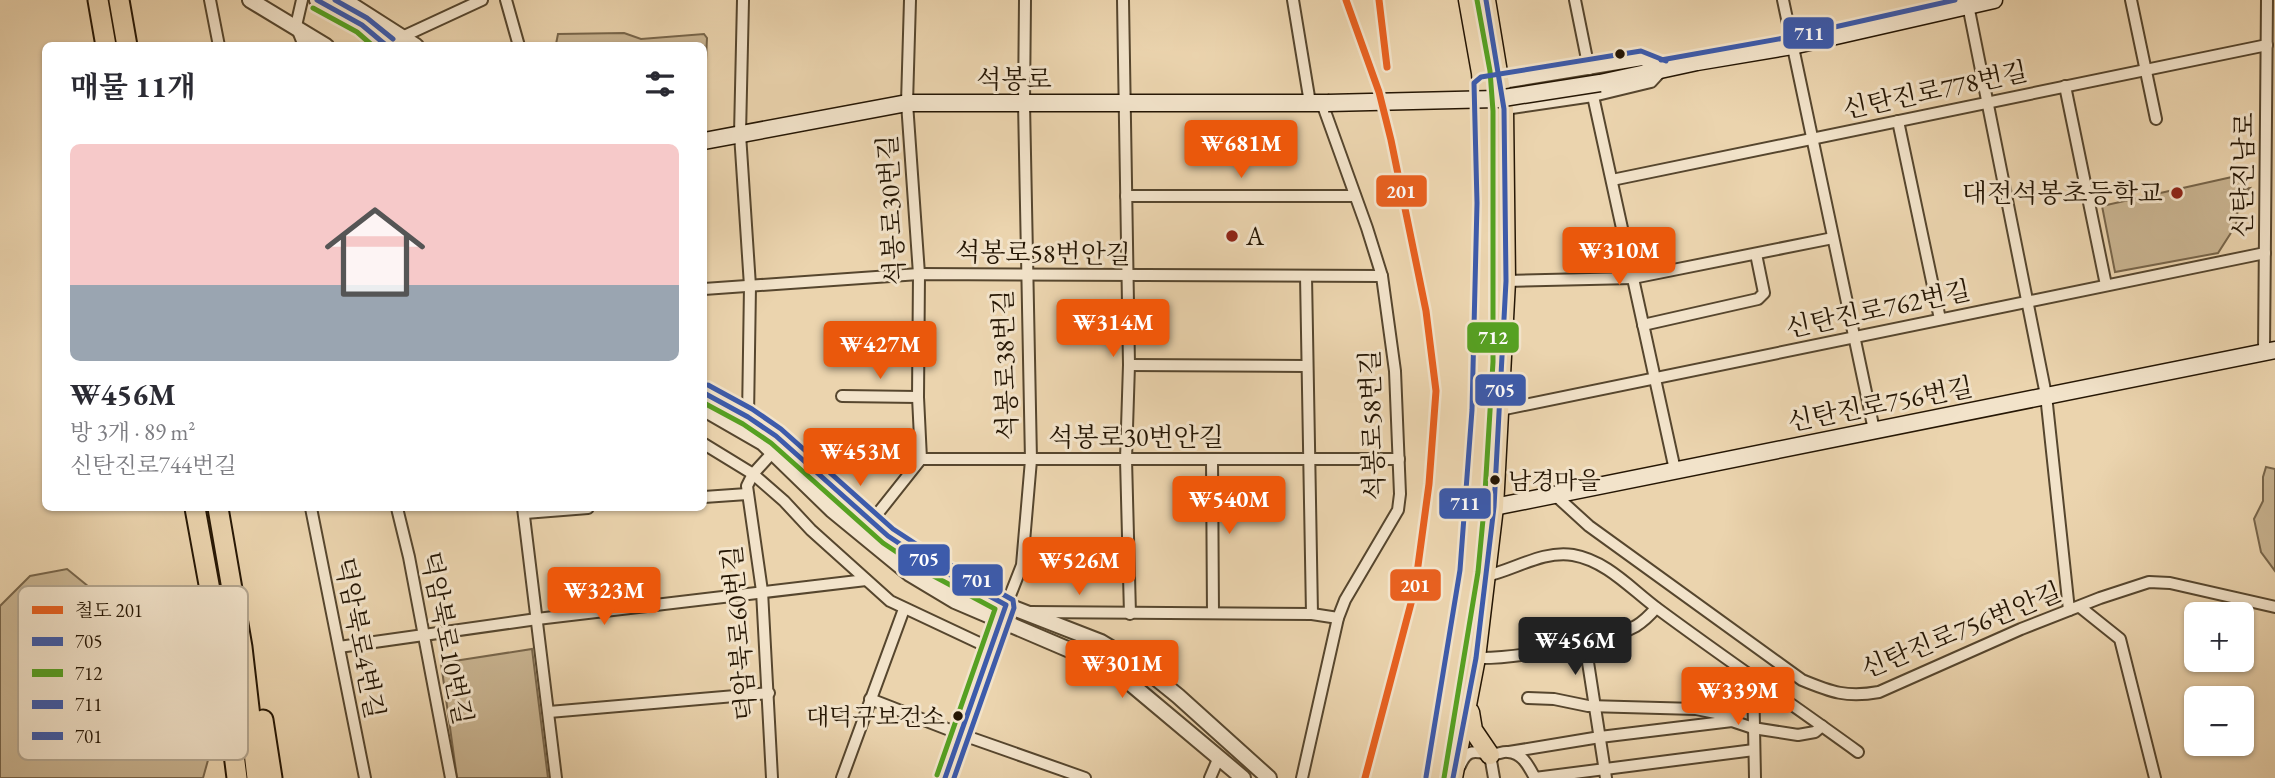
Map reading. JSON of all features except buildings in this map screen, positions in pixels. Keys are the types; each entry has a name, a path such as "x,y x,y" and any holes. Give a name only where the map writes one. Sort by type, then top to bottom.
{"highway":[{"path":"98,0 105,42"},
{"path":"119,0 126,42"},
{"path":"196,511 209,586"},
{"path":"219,515 231,586"},
{"path":"219,515 235,586"},
{"path":"248,641 258,684 272,778"},
{"path":"248,699 257,778"},
{"path":"223,760 224,778"},
{"path":"235,760 237,778"}],"main road":[{"path":"1434,778 1469,571 1484,362 1484,112 1468,0"},
{"path":"1457,775 1461,737 1476,658 1494,507 1506,282 1504,109 1486,0"},
{"name":"석봉로","path":"707,140 907,103 1320,103 1497,99 1597,89 1663,69 1792,46 1967,3 1994,0"},
{"path":"1486,196 1494,191 1497,195 1497,210 1505,227"},
{"name":"신탄진로756번길","path":"1494,507 2270,350"},
{"path":"1468,700 1473,730 1490,755"}],"street":[{"path":"210,0 218,42"},
{"path":"250,0 321,42"},
{"path":"302,0 296,26 302,42"},
{"path":"317,0 362,25 383,42"},
{"path":"344,0 410,42"},
{"path":"402,37 482,0"},
{"path":"506,0 518,42"},
{"path":"743,0 740,134 750,286 748,417"},
{"name":"석봉로30번길","path":"911,0 907,103 919,274 918,397 921,459"},
{"name":"석봉로38번길","path":"1000,621 1022,565 1031,460 1024,103 1026,0"},
{"path":"1123,0 1129,365 1126,459 1130,614"},
{"name":"석봉로58번길","path":"1293,0 1320,103 1382,276 1395,371 1399,459 1398,510 1345,600 1338,618 1302,778"},
{"path":"1574,0 1589,69"},
{"path":"1783,0 1874,430"},
{"path":"2132,0 2156,119"},
{"name":"신탄진남로","path":"2267,0 2264,253 2270,350"},
{"path":"1967,3 2046,395 2074,608 2120,639 2155,778"},
{"name":"신탄진로778번길","path":"1612,180 2267,45"},
{"path":"1482,86 1642,60 1663,69"},
{"path":"2065,86 2106,285"},
{"path":"1484,112 1597,89 1612,180 1675,470"},
{"path":"1898,121 1940,319"},
{"path":"1126,196 1355,197"},
{"path":"1506,282 1633,278 1833,238"},
{"name":"신탄진로762번길","path":"1500,410 2264,253"},
{"path":"1643,325 1758,299 1763,293 1756,254"},
{"name":"석봉로58번안길","path":"707,289 919,274 1382,276"},
{"path":"1306,276 1312,614"},
{"path":"1129,365 1306,366"},
{"path":"707,395 776,436 871,522 932,565 1006,605 1101,642 1141,666 1269,778"},
{"path":"842,396 918,397"},
{"path":"707,411 735,425 773,452 832,510 911,574 956,601 1086,657 1125,680 1243,778"},
{"path":"707,446 753,474 784,500 811,530 866,580 904,609 992,649"},
{"name":"덕암북로60번길","path":"772,778 762,591 747,486 753,474 773,452"},
{"path":"871,522 921,459"},
{"name":"석봉로30번안길","path":"921,459 1399,459"},
{"path":"1212,459 1213,613"},
{"path":"707,497 747,494"},
{"name":"신탄진로756번안길","path":"1555,495 1589,527 1802,680 1835,693 1855,696 1878,692 2074,608 2149,582 2170,583 2275,607"},
{"name":"덕암북로4번길","path":"312,511 365,778"},
{"name":"덕암북로10번길","path":"398,511 451,778"},
{"path":"524,511 556,778"},
{"path":"1486,576 1542,557 1570,554 1605,567 1656,608 1858,752"},
{"path":"339,648 537,619 866,580"},
{"path":"1476,658 1585,643 1635,626 1656,608"},
{"path":"842,778 904,609"},
{"path":"1027,612 1312,614 1338,618"},
{"path":"945,778 1000,621"},
{"path":"1585,643 1605,773"},
{"path":"1752,676 1755,778"},
{"path":"549,712 769,693"},
{"path":"1528,698 1555,699 1588,706 1696,709 1726,715 1732,721"},
{"path":"870,699 1061,774 1085,778"},
{"path":"1457,775 1462,760 1470,753 1481,751 1490,755 1600,737 1732,721 1753,728 1798,735 1815,732 1822,726"},
{"path":"1509,752 1522,757 1535,778 1605,773 1754,750"},
{"path":"1490,755 1494,778"},
{"path":"1210,778 1219,757"}],"shaded area":[{"path":"624,33 641,39 704,34 707,38 707,42 556,42 558,34"},
{"path":"2241,175 2244,189 2250,188 2238,208 2236,225 2218,253 2115,272 2102,206"},
{"path":"2266,467 2275,469 2275,571 2261,552 2254,519 2263,501 2263,477"},
{"path":"67,569 88,586 20,586 30,576"},
{"path":"18,588 18,760 208,760 203,778 0,778 0,606"},
{"path":"532,649 548,778 457,778 441,663"}],"rail line":[{"name":"201","path":"1346,0 1379,92 1391,140 1426,311 1436,391 1429,484 1415,588 1365,778"},
{"name":"201","path":"1379,0 1387,67"}],"transit line":[{"name":"705","path":"317,0 362,25 382,42"},
{"name":"701","path":"335,0 367,18 393,39"},
{"name":"712","path":"1444,778 1478,572 1493,362 1493,111 1490,71 1477,0"},
{"name":"705","path":"1453,778 1476,658 1494,507 1506,281 1504,109 1486,0"},
{"name":"711","path":"1661,60 1790,37 1955,0"},
{"name":"712","path":"313,8 357,32 368,42"},
{"name":"711","path":"1426,777 1460,570 1472,410 1477,203 1474,83 1481,77 1641,51 1666,61"},
{"name":"701","path":"708,385 752,409 781,429 893,529 936,557 1013,600 1014,608 954,778"},
{"name":"705","path":"707,395 776,436 888,536 932,565 1006,605 945,778"},
{"name":"712","path":"707,405 771,443 883,543 928,573 995,609 937,775"}],"place":[{"name":"대전석봉초등학교","path":"2177,193"},
{"name":"A","path":"1232,236"},
{"name":"남경마을","path":"1495,480"},
{"name":"대덕구보건소","path":"958,716"}]}
